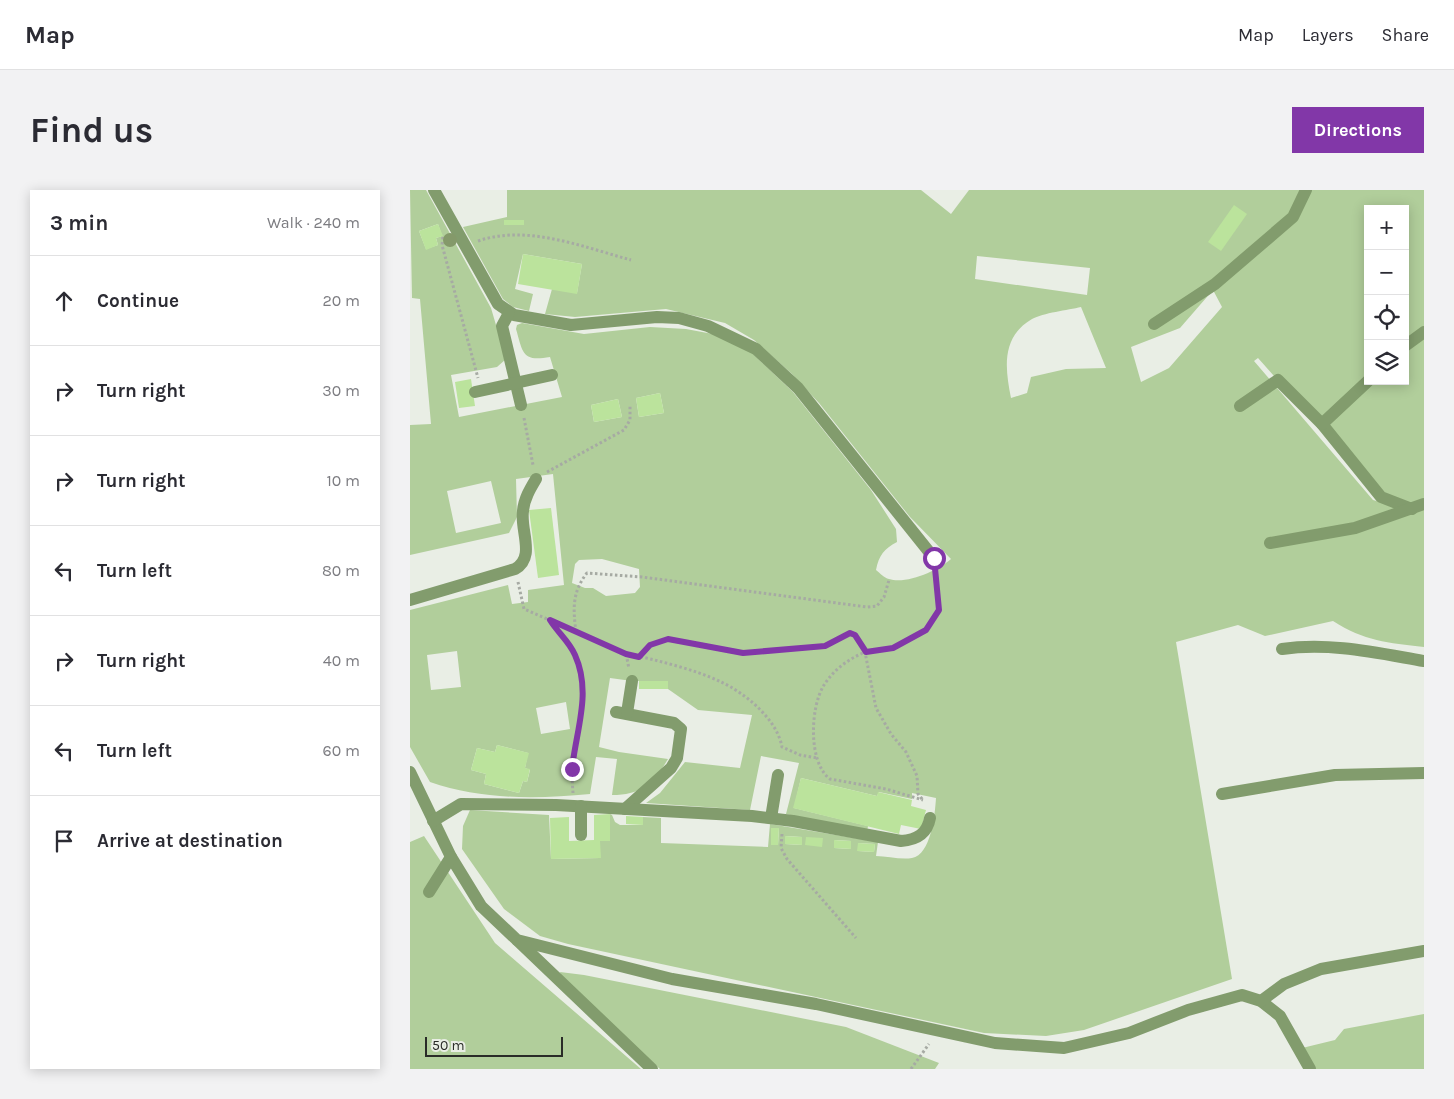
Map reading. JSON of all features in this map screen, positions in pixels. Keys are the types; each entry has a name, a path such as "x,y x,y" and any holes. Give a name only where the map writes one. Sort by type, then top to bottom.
{"street":[{"path":"434,190 498,304 509,313 533,320 571,325 657,317 679,318 708,326 756,349 798,388 934,558"},
{"path":"1154,324 1215,284 1293,217 1306,190"},
{"path":"509,313 502,326 521,405"},
{"path":"1409,343 1424,332"},
{"path":"478,391 552,374"},
{"path":"1240,406 1278,380 1322,424 1381,497 1418,507"},
{"path":"1322,424 1364,385"},
{"path":"410,600 515,569 522,565 526,555 522,514 525,500 536,478"},
{"path":"1270,543 1355,528 1418,507"},
{"path":"1282,649 1302,646 1340,647 1424,661"},
{"path":"625,809 671,768 676,758 681,729 674,723 622,713 632,681"},
{"path":"410,772 451,857 481,906 652,1069"},
{"path":"1222,794 1335,775 1424,773"},
{"path":"771,818 778,775"},
{"path":"433,821 462,804 578,806 771,818 901,841 913,840 921,836 928,827 930,818"},
{"path":"578,806 581,835"},
{"path":"429,892 451,857"},
{"path":"517,940 672,979 816,1004 995,1043 1064,1048 1129,1033 1188,1010 1242,995 1261,1001 1280,1016 1310,1069"},
{"path":"1261,1001 1284,984 1321,969 1424,951"}],"path":[{"path":"455,228 445,232 442,245 478,391"},
{"path":"466,247 483,239 510,235 548,238 631,260"},
{"path":"521,405 536,478 624,430 630,420 630,405"},
{"path":"924,800 886,789 830,779 824,775 817,758 814,741 816,706 824,685 848,660 866,652 893,648 926,630 939,610 934,558"},
{"path":"515,569 524,609 626,654 721,681 752,702 767,718 781,739 782,747 800,755 817,758"},
{"path":"576,632 573,605 578,584 587,573 642,578 867,607 877,606 884,597 889,580"},
{"path":"550,620 564,636 576,655 584,688 580,727 574,750 572,769 578,806"},
{"path":"639,657 650,645 668,639 743,653 825,646 850,633 855,635 866,652 876,708 891,734 906,752 917,776 918,794 924,800 930,818"},
{"path":"626,654 632,681"},
{"path":"784,820 781,848 787,858 856,938"},
{"path":"911,1069 938,1032"}],"green space":[{"path":"410,190 426,190 491,308 506,359 497,367 451,375 459,417 562,397 550,357 529,357 522,350 516,329 517,325 522,323 584,334 650,327 686,329 718,335 751,352 793,392 871,490 896,529 897,542 883,553 876,570 884,577 904,580 931,572 951,559 910,517 819,403 791,373 754,340 725,323 666,309 575,317 545,314 552,289 577,293 582,264 523,254 515,289 533,294 529,311 513,307 503,299 463,227 507,217 507,190 921,190 951,214 969,190 1424,190 1424,647 1366,637 1333,621 1265,636 1238,625 1176,642 1232,979 1084,1030 1046,1036 984,1033 568,944 540,936 504,909 462,849 463,826 470,810 549,815 551,859 600,858 600,841 610,840 610,814 615,822 620,825 643,825 643,817 661,818 661,843 768,847 770,824 878,842 876,856 912,858 924,850 928,842 933,823 936,798 912,793 912,799 879,792 877,796 801,778 794,808 868,826 867,832 786,814 799,763 761,756 750,810 646,803 660,793 685,762 740,768 752,715 698,710 668,689 668,681 632,681 610,678 599,747 668,759 657,775 639,790 612,795 617,759 596,757 590,794 550,797 509,797 469,792 430,782 410,747 410,610 508,585 512,604 528,602 528,590 564,585 553,474 516,479 517,517 509,533 410,555 410,425 431,424 420,299 412,298","holes":["438,224 442,236 436,238 438,245 426,249 419,231","977,256 1090,268 1087,295 975,279","1213,290 1222,307 1169,368 1141,382 1131,347 1180,328","1081,307 1106,368 1066,369 1031,377 1027,393 1011,398 1007,365 1010,344 1015,335 1022,326 1032,319 1042,315","1258,358 1381,497 1411,509 1270,543 1360,521 1400,508 1373,500 1254,361","660,393 664,413 639,417 636,398","618,399 622,417 594,422 591,405","491,481 501,523 456,533 447,491","602,559 639,569 640,587 635,593 606,596 593,588 585,588 572,583 575,564 579,560","457,651 461,687 431,690 427,655","566,702 570,729 541,734 536,708","497,745 528,753 525,768 530,770 527,782 523,781 519,793 484,784 486,774 471,770 477,748 495,752","771,828 779,828 778,845 771,845","786,836 802,837 802,845 785,844","835,840 851,841 851,849 834,848","858,843 875,844 874,852 858,851"]},
{"path":"424,836 495,943 641,1069 410,1069 410,842"},
{"path":"560,972 584,975 846,1027 939,1063 935,1069 660,1069 562,979"},
{"path":"1424,1014 1424,1069 1310,1069 1298,1049 1335,1040 1344,1029"}],"building":[{"path":"1234,205 1247,214 1221,251 1208,242"},
{"path":"504,220 524,220 524,225 504,225"},
{"path":"438,224 443,236 436,238 438,245 426,250 419,231"},
{"path":"523,254 582,264 577,294 518,284"},
{"path":"471,379 475,406 459,408 455,382"},
{"path":"660,393 664,413 639,417 636,398"},
{"path":"618,399 622,417 594,422 591,405"},
{"path":"551,508 559,575 538,578 529,510"},
{"path":"639,681 668,681 668,689 639,689"},
{"path":"497,745 529,753 525,768 530,769 527,782 523,781 519,793 484,784 486,774 471,770 477,748 495,752"},
{"path":"801,778 877,796 878,792 912,800 911,806 926,810 921,829 901,825 899,834 793,808"},
{"path":"610,814 610,841 600,841 601,858 551,859 550,818 569,817 569,841 594,840 594,815"},
{"path":"626,816 643,817 643,825 626,824"},
{"path":"771,828 779,828 778,845 771,845"},
{"path":"785,836 802,837 802,845 785,844"},
{"path":"806,837 823,838 822,847 805,845"},
{"path":"834,840 851,841 851,849 834,848"},
{"path":"858,843 875,844 874,852 857,851"}],"route":[{"path":"572,769 583,707 584,688 576,655 564,636 555,629 550,620 626,654 639,657 650,645 668,639 743,653 825,646 850,633 855,635 866,652 893,648 926,630 939,610 936,597 934,558"}]}
